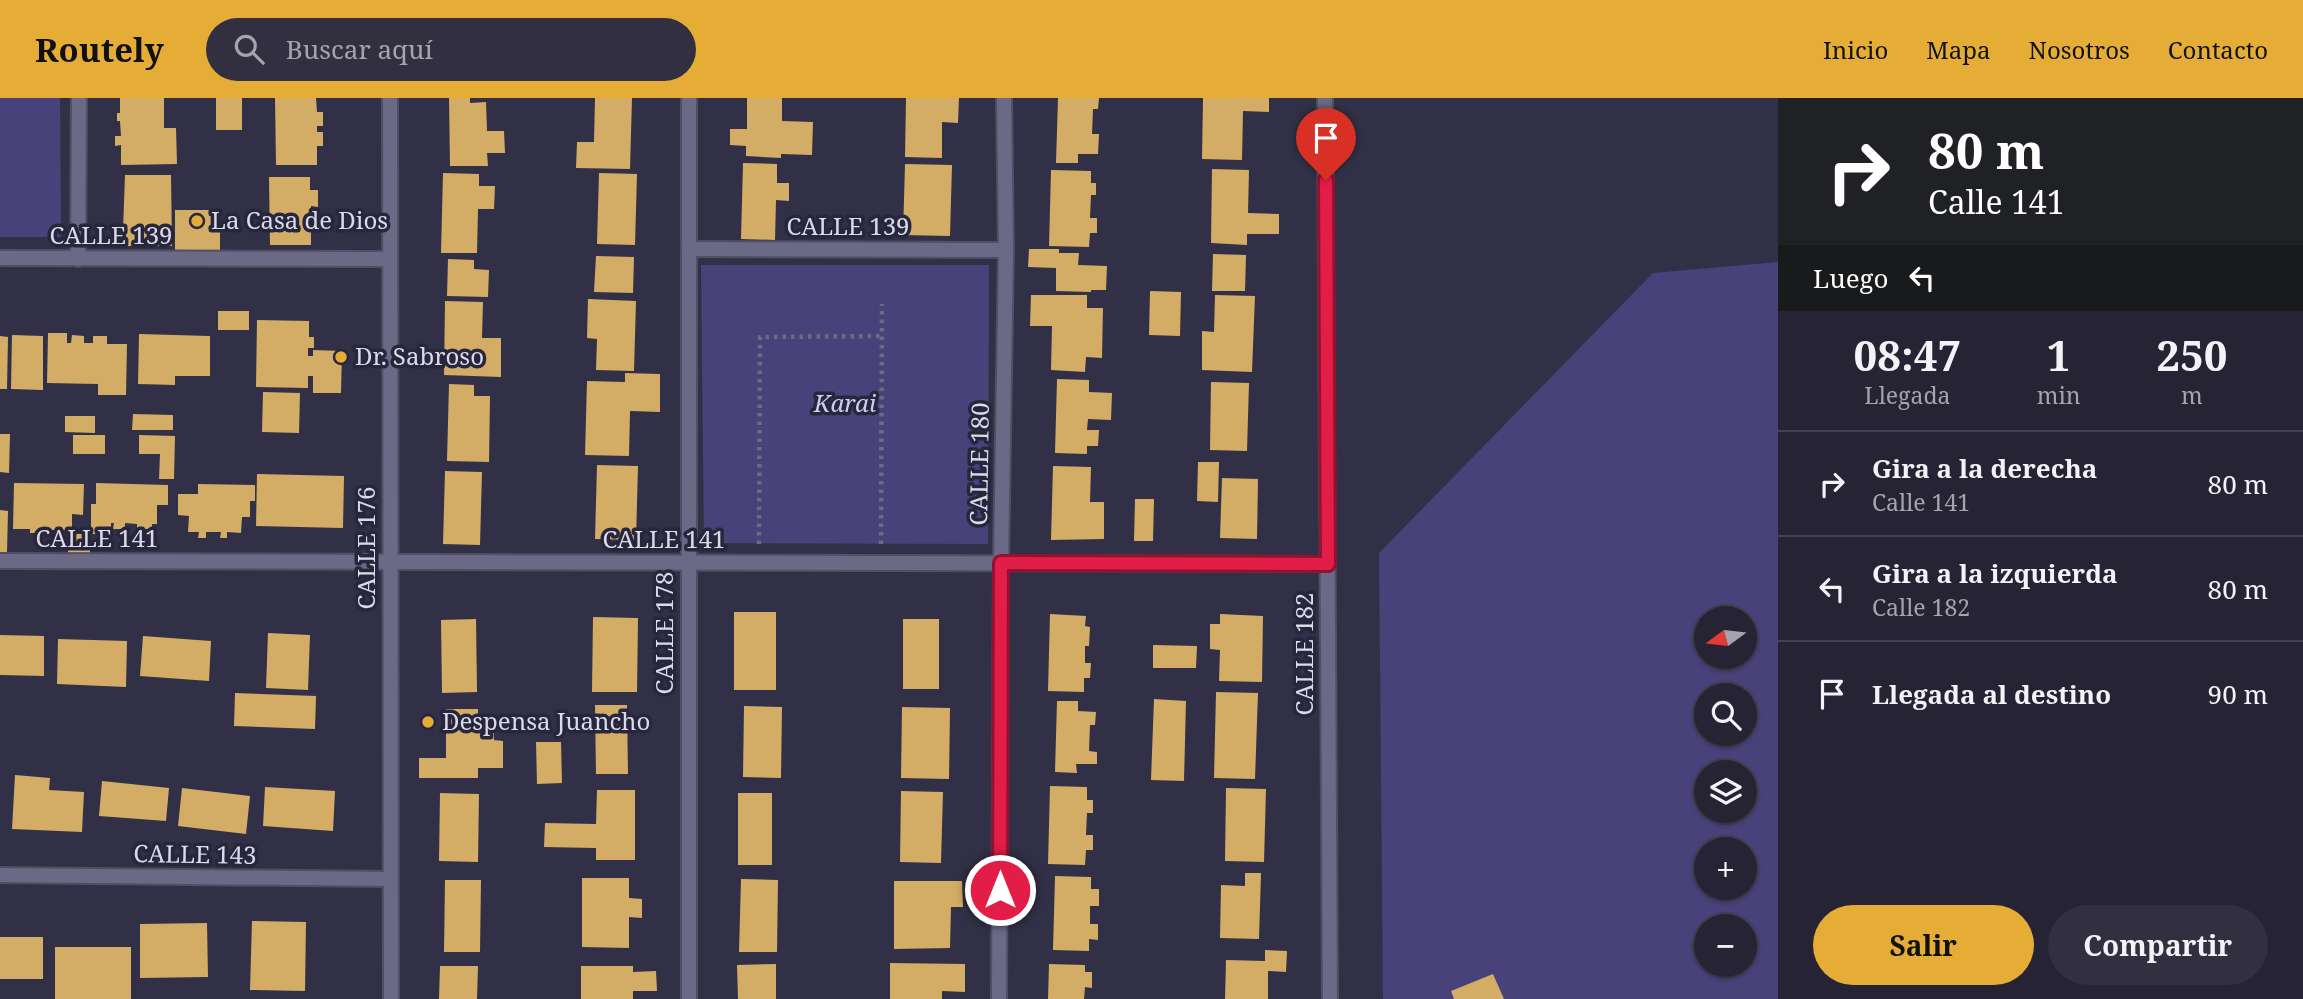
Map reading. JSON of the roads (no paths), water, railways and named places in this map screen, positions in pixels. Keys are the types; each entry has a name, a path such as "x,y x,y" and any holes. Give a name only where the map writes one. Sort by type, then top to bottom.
{"street":[{"path":"78,258 79,98"},
{"name":"CALLE 176","path":"390,98 391,999"},
{"name":"CALLE 178","path":"689,98 689,999"},
{"name":"CALLE 180","path":"999,999 1006,250 1004,98"},
{"name":"CALLE 182","path":"1325,98 1330,999"},
{"name":"CALLE 139","path":"689,249 1006,250"},
{"name":"CALLE 139","path":"0,258 390,259"},
{"name":"CALLE 141","path":"0,561 1328,564"},
{"name":"CALLE 143","path":"0,875 390,879"}],"place":[{"name":"La Casa de Dios","path":"197,221"},
{"name":"Dr. Sabroso","path":"341,357"},
{"name":"Despensa Juancho","path":"428,722"}],"park label":[{"name":"Karai","path":"845,404"}]}
